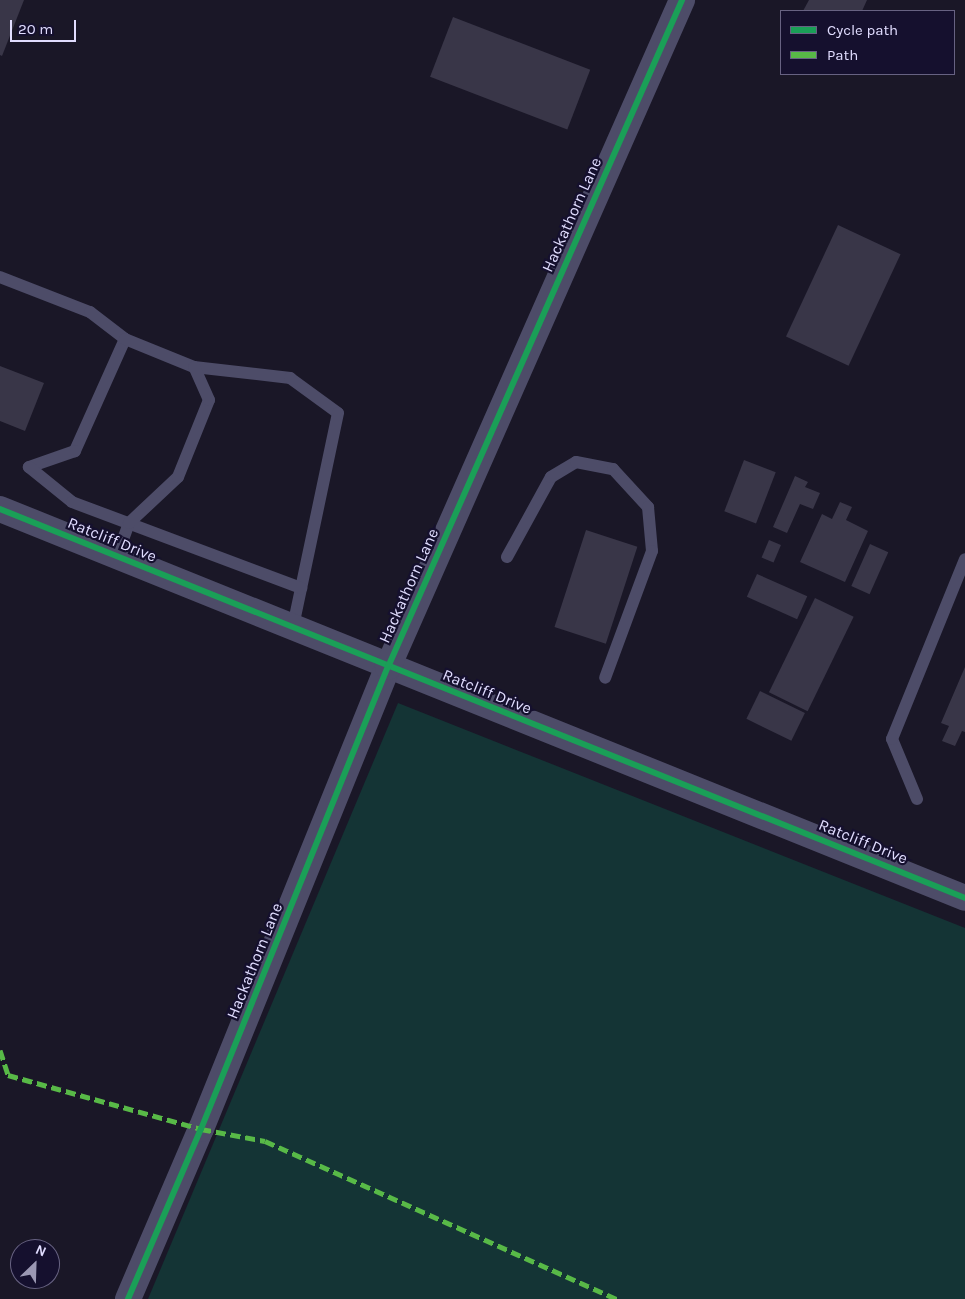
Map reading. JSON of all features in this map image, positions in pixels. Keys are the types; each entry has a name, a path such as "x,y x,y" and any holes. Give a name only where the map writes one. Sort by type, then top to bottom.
{"street":[{"name":"Hackathorn Lane","path":"128,1299 201,1129 388,667 682,0"},
{"name":"Ratcliff Drive","path":"0,509 965,898"}],"lane":[{"path":"0,276 90,312 125,340 194,367 290,378 338,413 293,627"},
{"path":"125,340 75,451 28,467 72,502 301,588"},
{"path":"117,556 129,522 178,477 209,400 194,367"},
{"path":"507,557 550,477 576,462 613,469 648,508 652,551 605,678"},
{"path":"917,799 892,739 965,559"}],"green space":[{"path":"398,703 965,928 965,1299 148,1299"}],"building":[{"path":"0,0 24,0 2,56 0,55"},
{"path":"809,0 867,0 862,10 804,10"},
{"path":"453,17 590,70 567,129 430,77"},
{"path":"838,225 901,254 849,366 786,336"},
{"path":"0,366 44,383 25,431 0,421"},
{"path":"744,460 776,472 756,524 724,511"},
{"path":"795,476 808,482 805,487 820,493 813,509 800,504 787,533 773,527"},
{"path":"840,502 852,507 846,520 868,531 845,582 800,562 822,514 832,519"},
{"path":"586,530 637,547 606,644 554,627"},
{"path":"769,540 781,545 774,563 762,557"},
{"path":"870,544 888,552 870,594 851,586"},
{"path":"757,574 807,596 797,619 747,597"},
{"path":"815,598 854,617 808,711 769,692"},
{"path":"965,667 965,732 962,731 955,746 942,741 949,726 941,723"},
{"path":"760,691 805,713 791,741 746,719"}],"marked path":[{"path":"0,1050 8,1075 201,1129 265,1141 617,1299"}],"cycle path":[{"path":"128,1299 201,1129 388,667 682,0"},
{"path":"0,509 965,898"}]}
